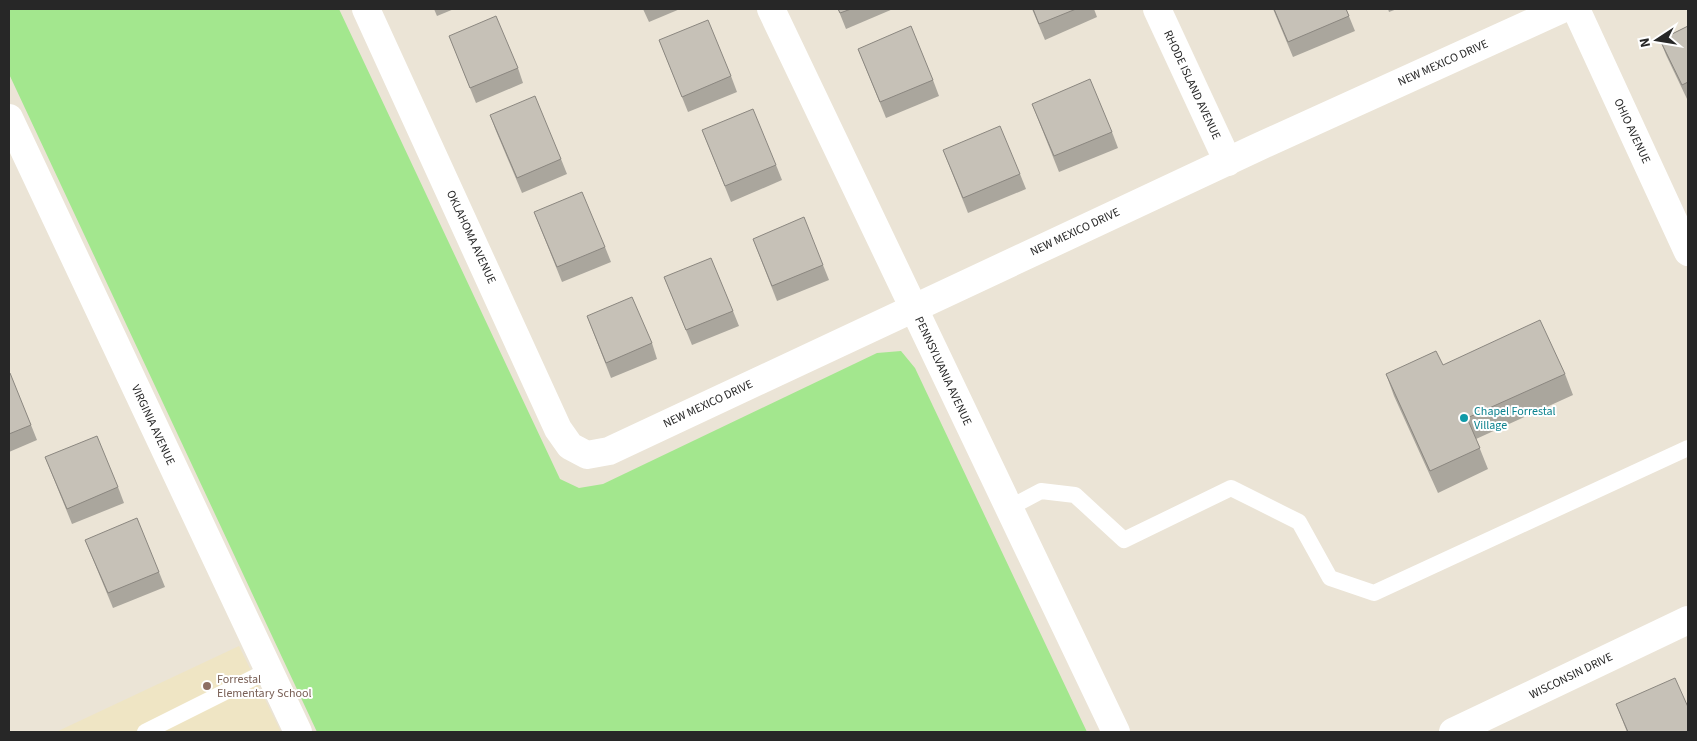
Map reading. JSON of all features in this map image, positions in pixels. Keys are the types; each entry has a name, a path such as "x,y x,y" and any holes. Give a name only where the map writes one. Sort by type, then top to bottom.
{"street":[{"name":"OKLAHOMA AVENUE","path":"366,9 558,429 570,446 587,455"},
{"name":"PENNSYLVANIA AVENUE","path":"771,9 1116,732"},
{"name":"RHODE ISLAND AVENUE","path":"1157,9 1228,162"},
{"name":"NEW MEXICO DRIVE","path":"587,455 609,451 913,307 1562,9"},
{"name":"OHIO AVENUE","path":"1576,9 1688,252"},
{"name":"VIRGINIA AVENUE","path":"9,118 298,732"},
{"name":"WISCONSIN DRIVE","path":"1453,732 1493,724 1688,620"}],"lane":[{"path":"1009,508 1041,491 1075,495 1124,540 1231,488 1299,522 1330,578 1374,593 1688,448"},
{"path":"144,732 269,670"}],"shaded area":[{"name":"Forrestal Elementary School","path":"239,646 281,732 56,732"}],"green space":[{"path":"9,9 339,9 560,479 579,488 603,484 877,353 901,351 915,368 1087,732 317,732 9,74"}],"building":[{"path":"838,9 851,9 840,13"},
{"path":"1033,9 1076,9 1039,24"},
{"path":"1274,9 1346,9 1349,16 1288,42"},
{"path":"496,16 518,68 470,88 449,36"},
{"path":"708,20 731,76 682,97 659,40"},
{"path":"911,26 933,80 880,102 858,49"},
{"path":"1688,26 1688,82 1682,85 1660,40"},
{"path":"1090,79 1112,132 1054,156 1032,104"},
{"path":"535,96 561,159 517,178 490,115"},
{"path":"753,109 776,165 725,186 702,130"},
{"path":"1000,126 1020,174 963,198 943,150"},
{"path":"582,192 605,247 557,267 534,212"},
{"path":"804,217 823,265 772,286 753,239"},
{"path":"711,258 733,311 686,330 664,277"},
{"path":"632,297 652,343 606,363 587,316"},
{"name":"Chapel Forrestal Village","path":"1540,320 1565,374 1467,418 1480,448 1430,471 1386,374 1436,351 1443,365"},
{"path":"9,374 31,425 9,434"},
{"path":"97,436 118,487 67,509 45,457"},
{"path":"137,518 159,572 108,593 85,540"},
{"path":"1675,678 1688,707 1688,732 1628,732 1616,704"}],"place":[{"name":"Chapel Forrestal Village","path":"1464,418"},
{"name":"Forrestal Elementary School","path":"207,686"}]}
